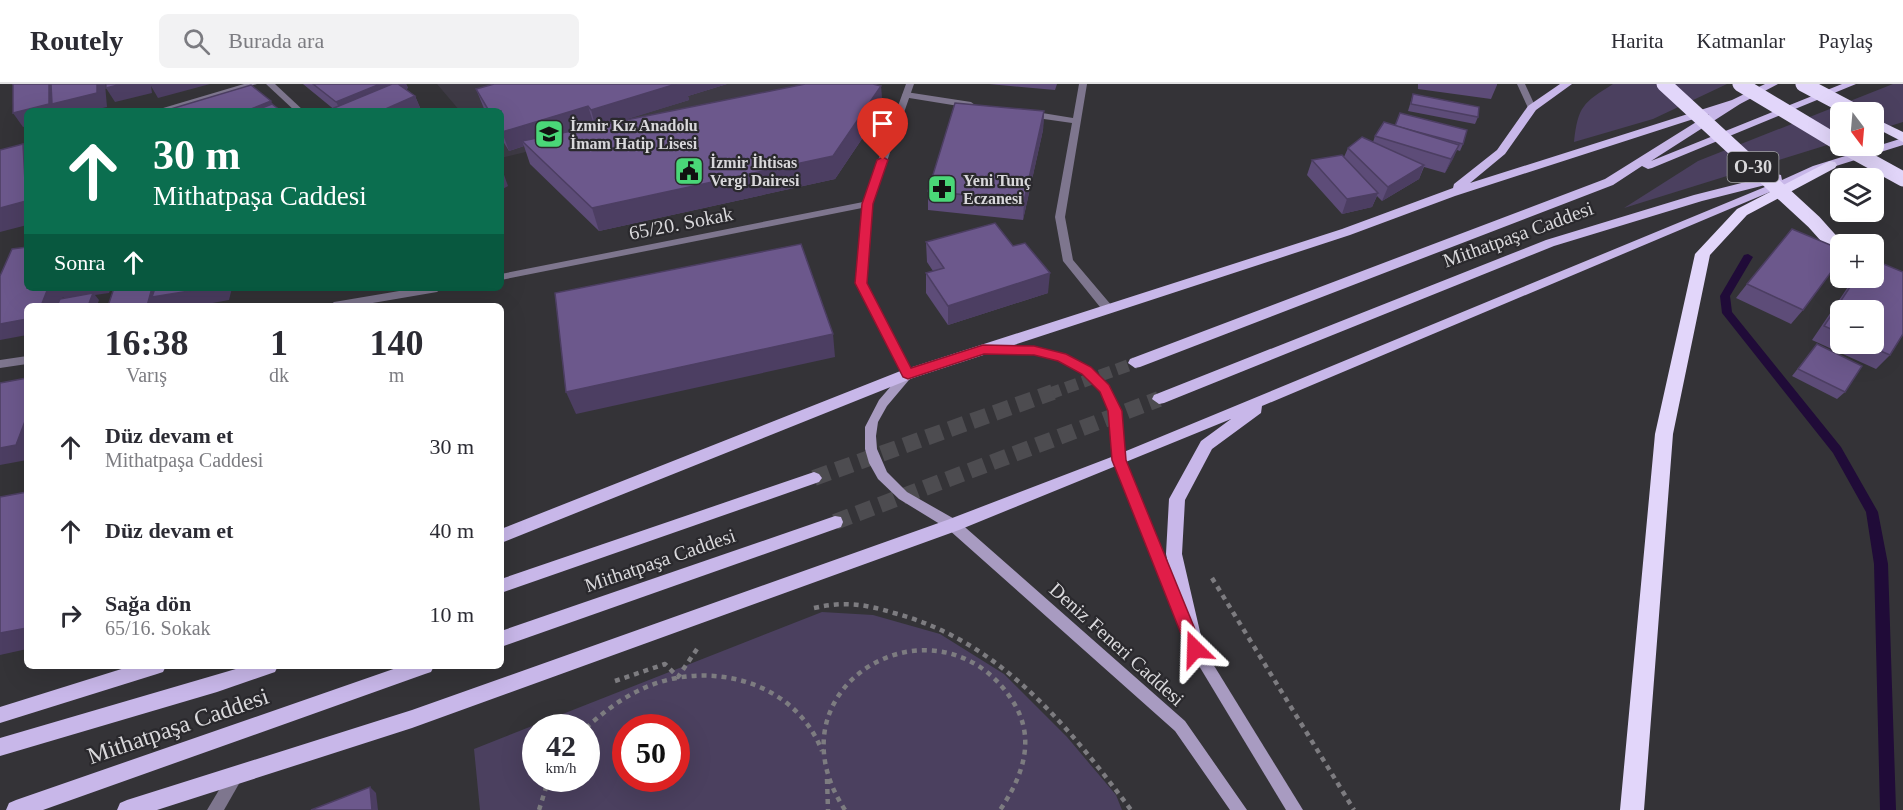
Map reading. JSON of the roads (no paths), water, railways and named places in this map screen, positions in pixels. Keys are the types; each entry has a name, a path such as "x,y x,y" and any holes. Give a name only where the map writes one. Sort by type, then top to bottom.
{"highway":[{"name":"O-30","path":"1664,84 1814,222 1830,240"},
{"path":"1740,84 1830,138"},
{"path":"1803,84 1837,102"},
{"path":"1884,128 1903,139"},
{"path":"1862,156 1903,179"},
{"path":"1632,810 1664,434 1703,254 1742,212 1830,165"}],"main road":[{"path":"1451,193 1501,152 1532,108 1567,84"},
{"name":"Mithatpaşa Caddesi","path":"1135,363 1609,182 1736,102 1773,84"},
{"path":"1609,182 1851,84"},
{"path":"504,535 908,374 1346,232 1451,193 1736,102"},
{"name":"Mithatpaşa Caddesi","path":"1159,399 1550,243 1698,198 1830,165 1903,139"},
{"path":"127,810 412,719 953,525 1119,460 1830,165"},
{"path":"983,350 1034,350 1062,357 1086,370 1105,389 1115,411 1119,460 1195,649 1295,810"},
{"path":"908,374 875,415 869,438 874,463 890,485 953,525"},
{"path":"1195,649 1174,554 1177,499 1206,445 1282,391"},
{"name":"Mithatpaşa Caddesi","path":"504,585 814,478"},
{"name":"Mithatpaşa Caddesi","path":"504,638 835,522"},
{"name":"Deniz Feneri Caddesi","path":"953,525 1180,726 1239,810"},
{"path":"0,716 148,669"},
{"name":"Mithatpaşa Caddesi","path":"0,747 217,684 260,669"},
{"name":"Mithatpaşa Caddesi","path":"15,810 416,669"}],"street":[{"path":"168,108 253,84"},
{"path":"270,84 297,108"},
{"path":"908,374 861,283 867,204 910,84"},
{"path":"1083,84 1060,217 1068,261 1108,309"},
{"path":"1521,84 1532,108"},
{"path":"906,95 985,107"},
{"path":"1019,112 1076,120"},
{"path":"0,155 24,148"},
{"name":"65/20. Sokak","path":"504,276 867,204"},
{"path":"351,303 421,291"},
{"path":"0,364 24,360"},
{"path":"215,810 237,774"}],"waterway":[{"path":"1748,257 1725,296 1727,313 1837,450 1872,512 1881,564 1888,810"}],"tunnel":[{"path":"1049,394 1135,363"},
{"path":"814,478 1053,392"},
{"path":"835,522 1159,399"}],"place":[{"name":"İzmir Kız Anadolu İmam Hatip Lisesi","path":"549,134"},
{"name":"İzmir İhtisas Vergi Dairesi","path":"689,171"},
{"name":"Yeni Tunç Eczanesi","path":"942,189"}]}
